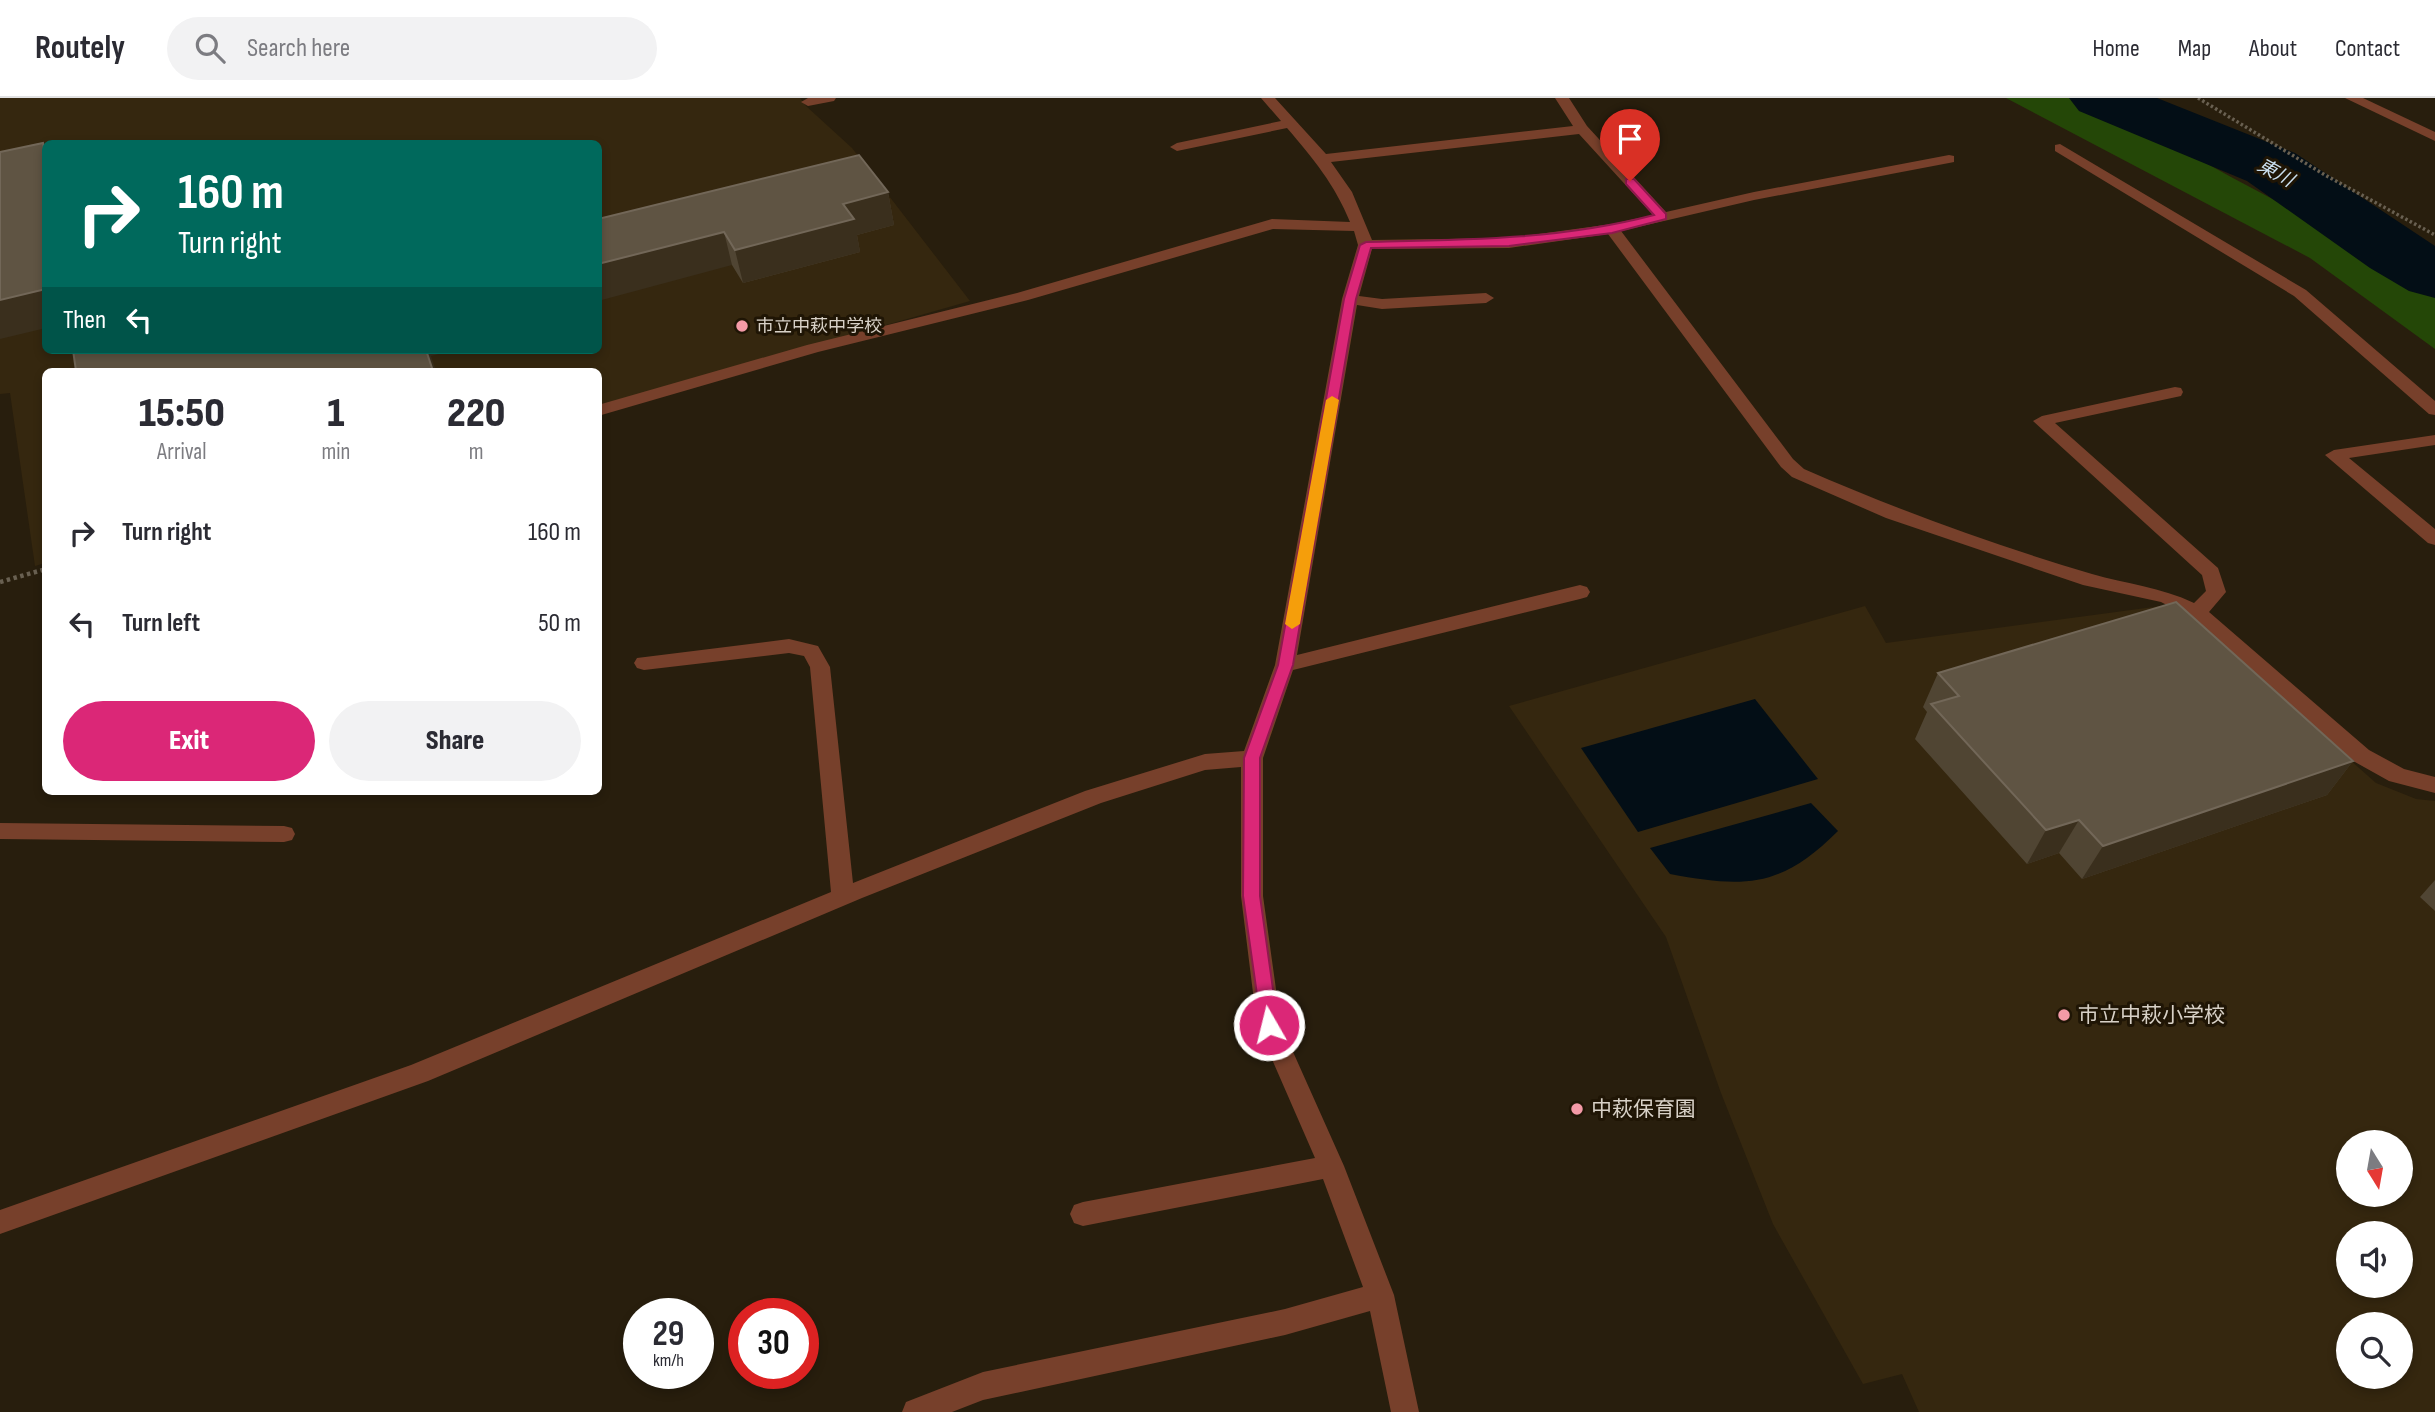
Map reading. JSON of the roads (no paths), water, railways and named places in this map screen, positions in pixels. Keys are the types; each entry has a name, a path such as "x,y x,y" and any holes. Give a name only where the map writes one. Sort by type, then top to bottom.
{"street":[{"path":"808,102 828,98"},
{"path":"1268,98 1322,159 1345,192 1363,236 1285,665 1252,758 1252,896 1269,1025 1331,1166 1380,1295 1405,1412"},
{"path":"1562,98 1582,129 1662,216"},
{"path":"2352,98 2435,137"},
{"path":"1177,147 1291,123"},
{"path":"1322,159 1582,129"},
{"path":"2060,148 2300,293 2435,410"},
{"path":"602,410 813,348 1023,297 1272,224 1363,236 1509,243 1612,229 1662,216 1949,159"},
{"path":"1612,229 1779,453 1798,473 1904,518 2090,580 2166,597 2197,612 2362,756 2409,782 2435,785"},
{"path":"1350,299 1382,303 1486,298"},
{"path":"2175,392 2042,421 2211,572 2216,592 2197,612"},
{"path":"2435,440 2334,456 2435,539"},
{"path":"1285,665 1580,592"},
{"path":"644,663 789,646 811,651 820,667 843,897"},
{"path":"0,1222 419,1073 843,897 1093,797 1205,762 1252,758"},
{"path":"0,831 284,834"},
{"path":"1083,1214 1331,1166"},
{"path":"916,1412 983,1385 1285,1322 1380,1295"}],"waterway":[{"name":"東川","path":"2101,98 2271,167 2395,253 2435,276"}],"place":[{"name":"市立中萩中学校","path":"742,326"},
{"name":"市立中萩小学校","path":"2064,1015"},
{"name":"中萩保育園","path":"1577,1109"}]}
